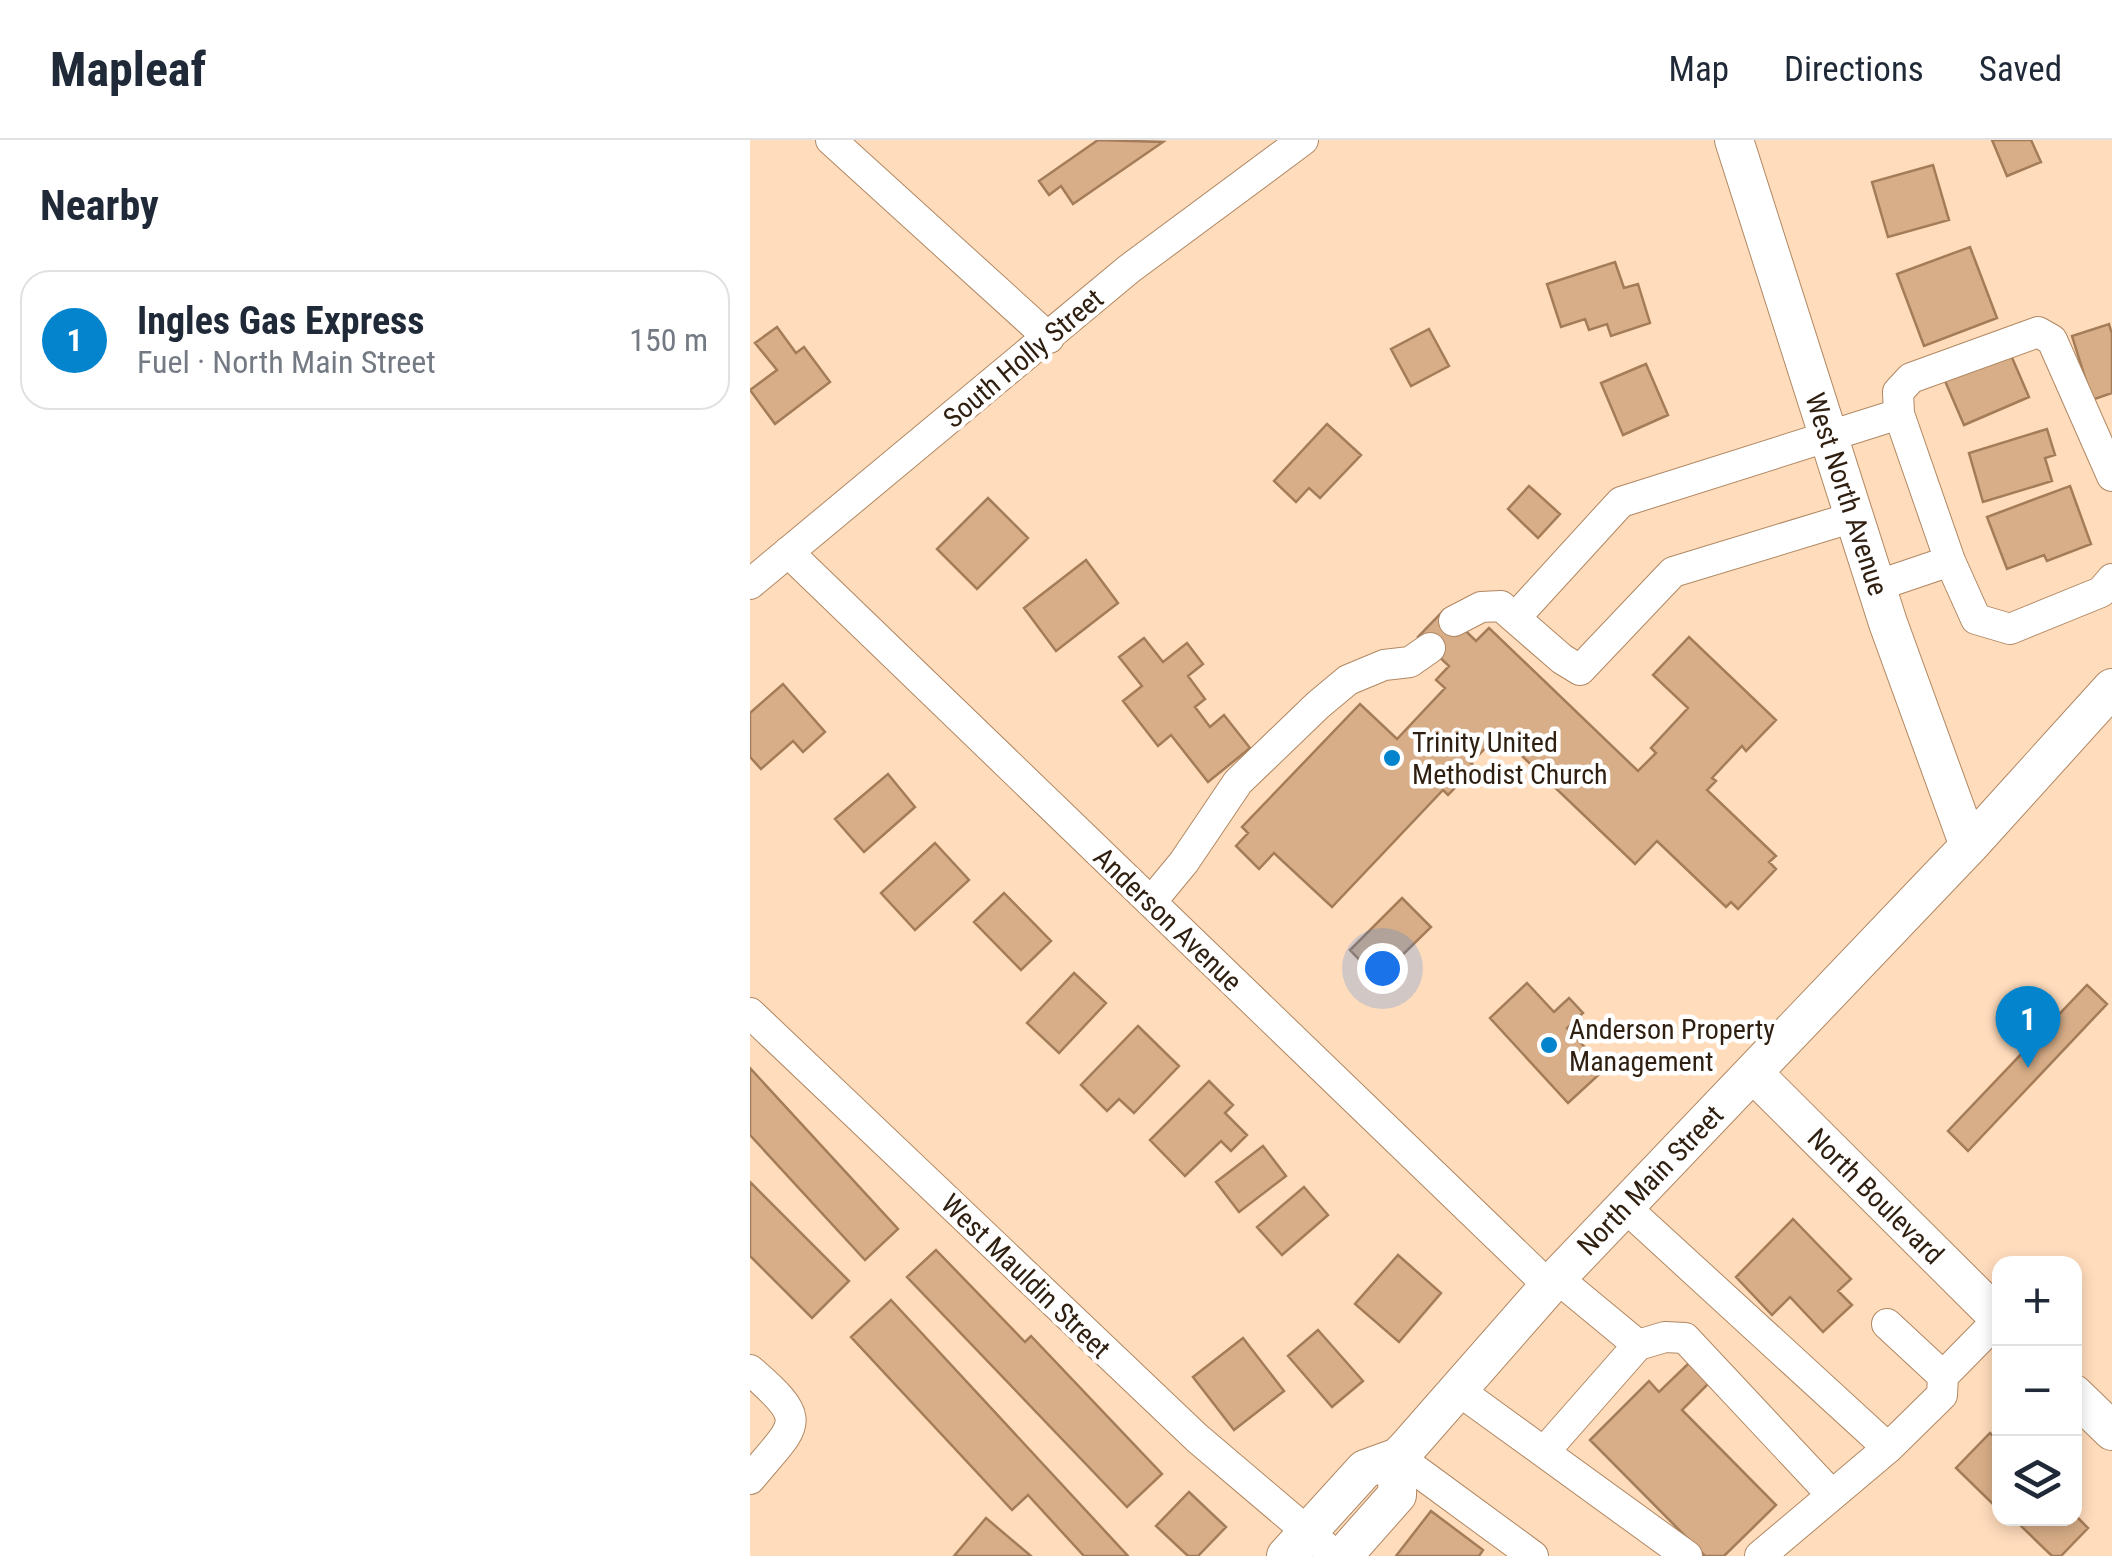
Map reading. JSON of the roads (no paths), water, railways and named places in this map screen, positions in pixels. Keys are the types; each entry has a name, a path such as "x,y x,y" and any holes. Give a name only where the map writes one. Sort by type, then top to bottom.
{"main road":[{"name":"West North Avenue","path":"1734,140 1876,586 1970,846"},
{"name":"North Main Street","path":"1398,1457 1553,1282 1970,846 2112,688"},
{"name":"North Boulevard","path":"1753,1073 1992,1312"},
{"path":"2082,1402 2112,1431"},
{"path":"1318,1550 1397,1494 1398,1457"}],"street":[{"path":"830,140 1049,338"},
{"name":"South Holly Street","path":"750,584 1129,269 1303,140"},
{"path":"2112,476 2052,340 2038,332 1911,378 1898,392 1899,414 1950,561 1976,619 2010,629 2101,592 2112,579"},
{"path":"1515,618 1621,502 1899,414"},
{"path":"1454,621 1481,607 1501,606 1562,660 1580,670 1674,572 1854,517"},
{"name":"Anderson Avenue","path":"788,552 1553,1282 1638,1345"},
{"path":"1876,586 1950,561"},
{"path":"1151,902 1184,862 1238,782 1318,705 1348,680 1384,665 1410,662 1430,648"},
{"name":"West Mauldin Street","path":"750,1013 1318,1550"},
{"path":"1625,1207 1888,1448"},
{"path":"1887,1324 1943,1376"},
{"path":"1760,1556 1888,1448 1942,1396 1943,1376 1992,1326"},
{"path":"1544,1452 1638,1345 1665,1337 1685,1338 1832,1495"},
{"path":"750,1370 785,1401 792,1416 790,1431 750,1478"},
{"path":"1458,1390 1687,1556"},
{"path":"1398,1457 1534,1556"}],"place":[{"name":"Trinity United Methodist Church","path":"1392,758"},
{"name":"Anderson Property Management","path":"1549,1045"},
{"name":"Ingles Gas Express","path":"2028,1068"}]}
